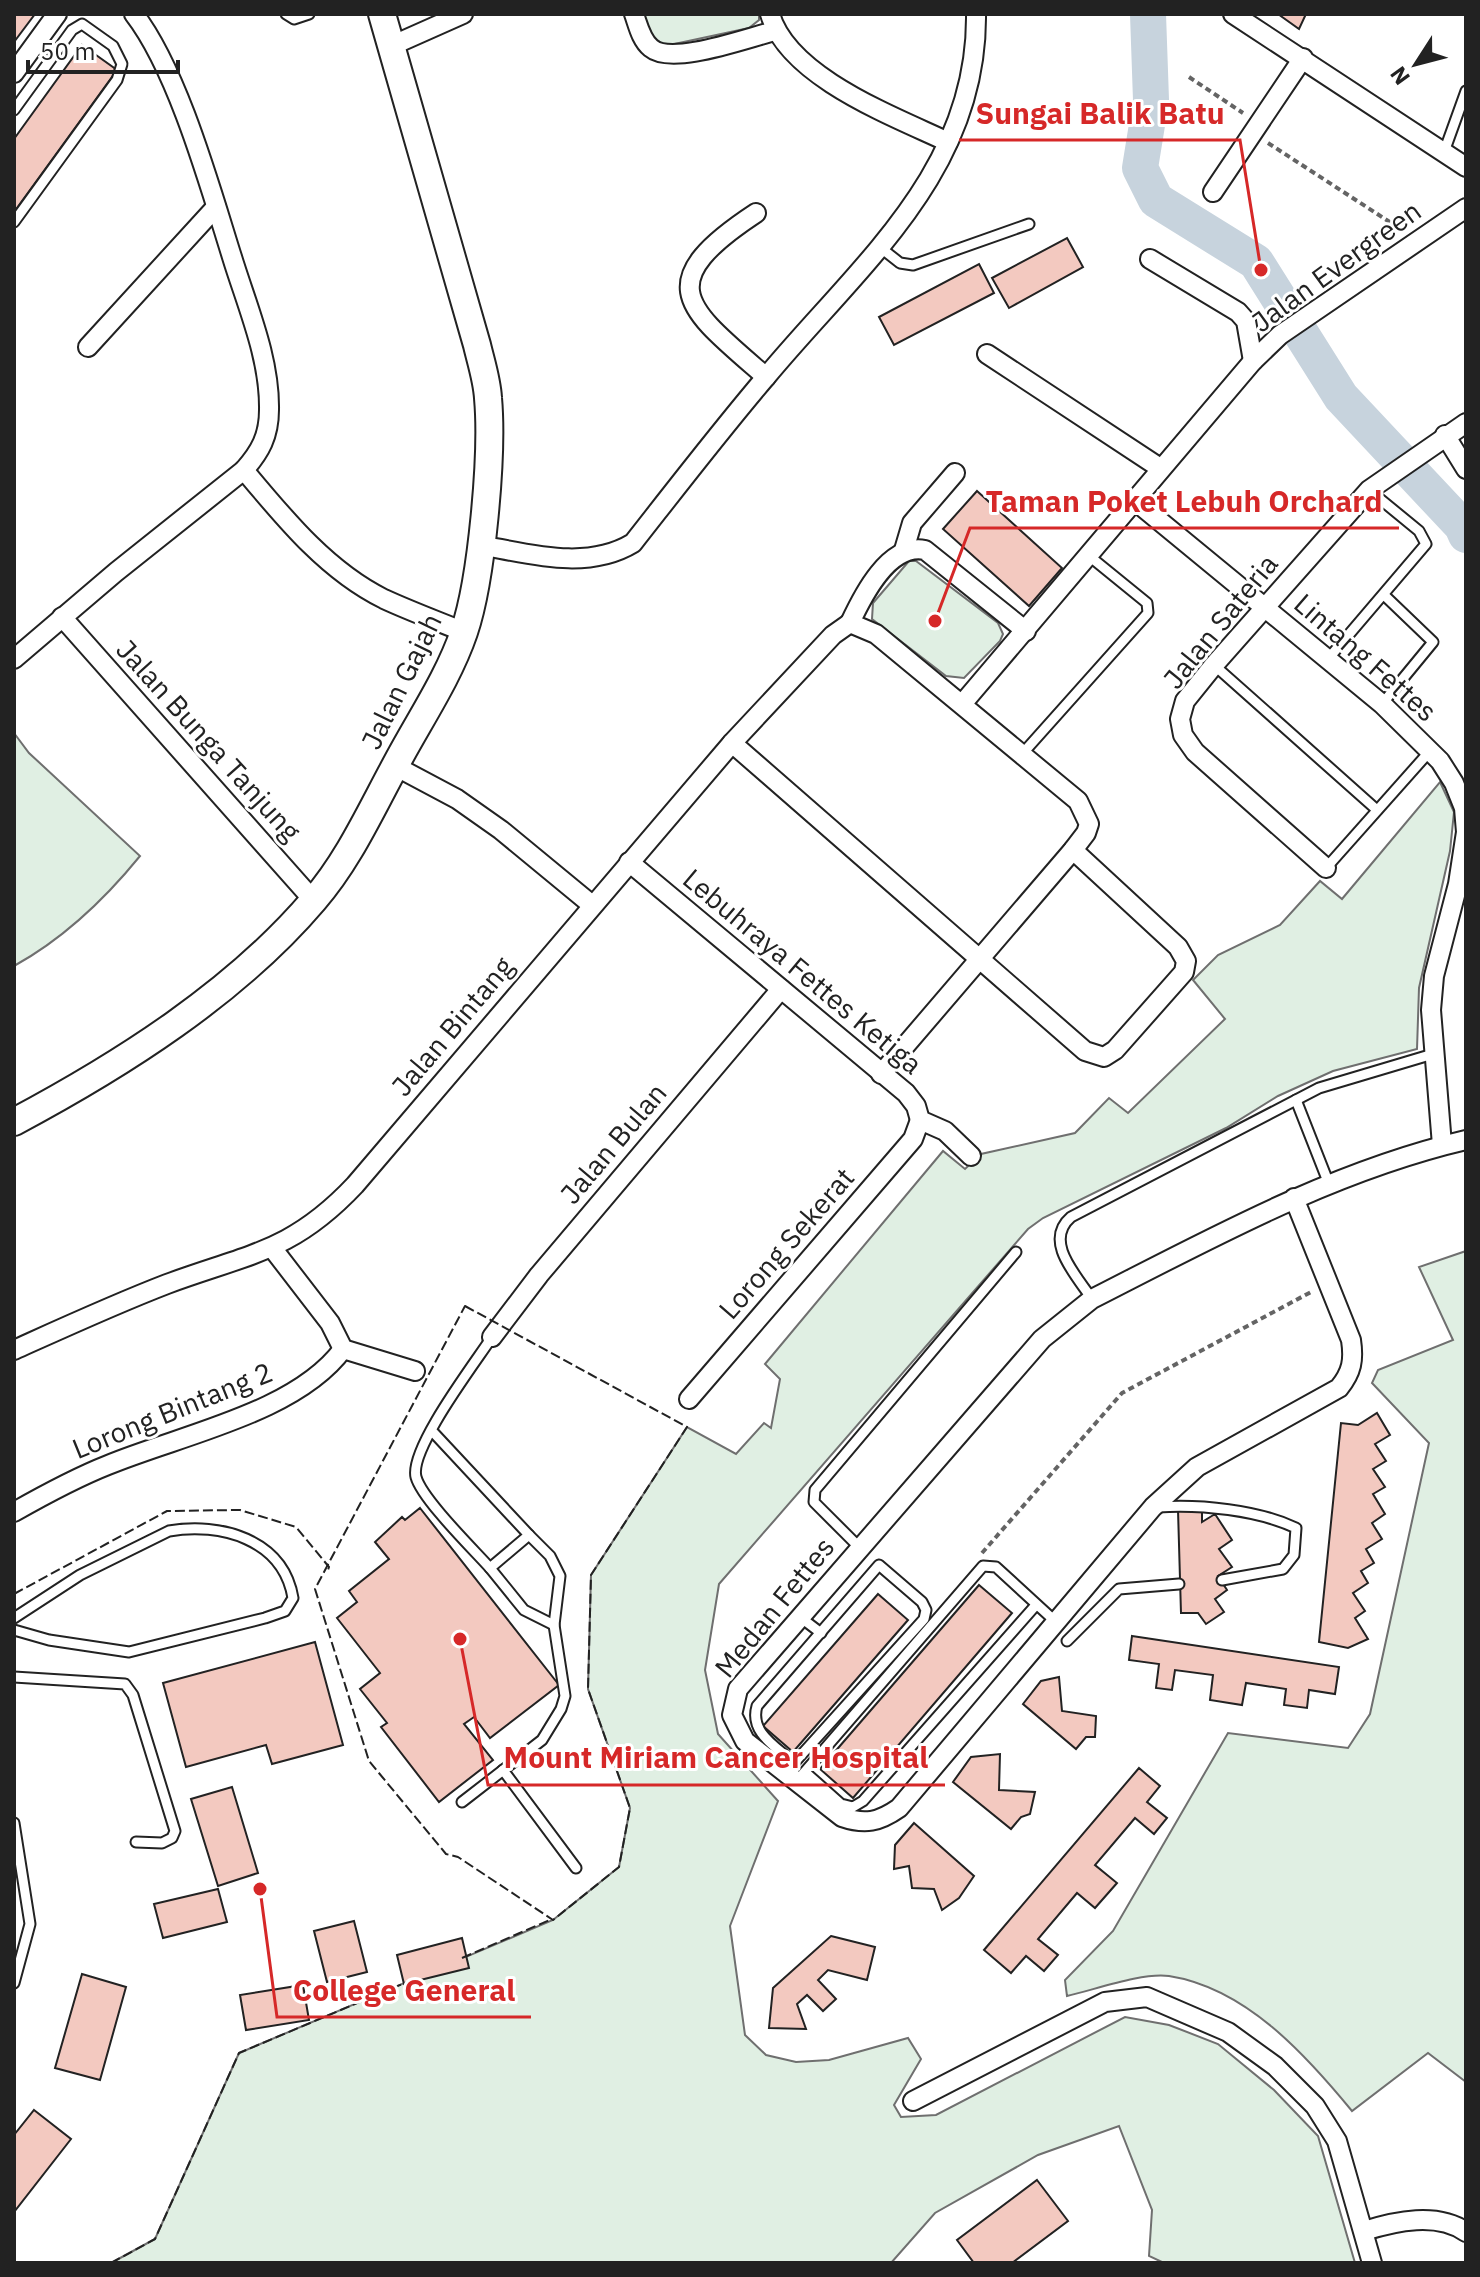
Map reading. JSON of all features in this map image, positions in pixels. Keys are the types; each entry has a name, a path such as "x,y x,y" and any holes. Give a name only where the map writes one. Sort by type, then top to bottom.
{"street":[{"path":"14,73 57,14"},
{"path":"14,659 244,470 261,451 267,432 269,410 264,362 216,207 161,58 134,14"},
{"name":"Jalan Gajah","path":"14,1122 117,1061 201,1004 252,961 314,901 352,845 464,632 480,545 489,431 488,396 477,345 382,14"},
{"path":"391,46 463,14"},
{"path":"634,14 640,32 651,49 665,54 681,54 773,22 814,71 948,142"},
{"path":"480,545 557,558 590,559 614,554 633,543 766,377 881,248 922,194 948,142 966,94 976,44 976,14"},
{"path":"1233,14 1466,167"},
{"path":"1213,192 1303,58"},
{"path":"88,347 216,207"},
{"name":"Jalan Evergreen","path":"963,703 1253,361 1280,335 1466,208"},
{"path":"756,213 707,250 690,272 688,288 702,321 766,377"},
{"path":"1150,259 1238,312 1249,332 1253,361"},
{"path":"987,354 1160,468"},
{"name":"Jalan Sateria","path":"1326,868 1195,752 1183,735 1180,719 1185,701 1369,490 1466,423"},
{"path":"1445,435 1466,469"},
{"path":"244,470 287,521 350,578 382,598 464,632"},
{"name":"Jalan Bintang","path":"14,1350 168,1284 273,1249 304,1231 346,1194 732,743 833,635 850,623 860,602 904,550 912,523 955,473"},
{"name":"Lintang Fettes","path":"1134,500 1382,704 1431,751 1454,783 1464,808 1466,832 1458,884 1434,976 1431,1010 1442,1145"},
{"path":"904,550 925,550 1026,631"},
{"name":"Jalan Bunga Tanjung","path":"62,617 314,901"},
{"path":"850,623 876,634 1023,753 1078,801 1089,824 1073,850 881,1074"},
{"path":"732,743 1085,1051 1104,1057 1115,1050 1184,972 1186,961 1178,947 1073,850"},
{"path":"395,766 457,799 490,822 592,905"},
{"name":"Lebuhraya Fettes Ketiga","path":"629,862 906,1093 916,1106 920,1120 945,1131 971,1156"},
{"name":"Jalan Bulan","path":"492,1337 539,1275 781,989"},
{"name":"Lorong Sekerat","path":"689,1399 913,1139 920,1120"},
{"name":"Medan Fettes","path":"1294,1198 1351,1340 1353,1359 1349,1375 1324,1398 1197,1467 1153,1507 899,1808 887,1817 875,1822 857,1822 842,1817 800,1777 745,1741 732,1715 738,1689 1042,1339 1092,1299 1294,1198 1442,1145 1466,1140"},
{"path":"273,1249 330,1323 343,1349 388,1360 415,1371"},
{"name":"Lorong Bintang 2","path":"14,1512 107,1465 276,1401 331,1366 343,1349"},
{"path":"913,2101 1105,2002 1147,1997 1228,2032 1275,2066 1315,2106 1337,2141 1372,2263"},
{"path":"1364,2231 1400,2222 1432,2220 1455,2225 1466,2232"}],"lane":[{"path":"286,14 294,19 309,14"},
{"path":"14,110 72,30 82,24 113,46 122,64 117,80 14,222"},
{"path":"1444,152 1466,91"},
{"path":"881,248 900,263 913,265 1029,224"},
{"path":"1328,659 1426,544 1419,531 1369,490"},
{"path":"1023,753 1148,613 1147,603 1088,555"},
{"path":"1382,704 1433,642 1384,595"},
{"path":"1214,665 1377,810"},
{"path":"1326,868 1431,751"},
{"path":"1092,1299 1062,1252 1058,1237 1064,1223 1327,1084 1433,1054"},
{"path":"1296,1100 1329,1184"},
{"path":"859,1547 822,1513 814,1502 815,1490 1016,1252"},
{"path":"492,1337 432,1431 415,1467 420,1486 524,1610 554,1625"},
{"path":"432,1431 550,1556 560,1576 554,1625 565,1696 561,1709 542,1740 462,1802"},
{"path":"1153,1507 1182,1505 1269,1515 1296,1528 1294,1555 1283,1569 1222,1580"},
{"path":"14,1618 80,1575 169,1531 182,1529 234,1531 261,1547 291,1583 293,1598 285,1611 265,1618 129,1652 49,1640 14,1630"},
{"path":"490,1568 529,1535"},
{"path":"879,1565 922,1602 926,1610 924,1619 794,1763 759,1731 754,1716 757,1706 821,1633 879,1565"},
{"path":"1036,1605 863,1801 853,1807 841,1804 800,1777 983,1566 996,1567 1056,1622"},
{"path":"1067,1641 1119,1589 1179,1584"},
{"path":"800,1617 821,1633"},
{"path":"14,1677 125,1684 133,1695 175,1831 172,1838 162,1843 136,1842"},
{"path":"503,1770 576,1868"},
{"path":"14,1823 30,1924 14,1983"}],"path":[{"path":"1189,77 1256,128 1417,240"},
{"path":"976,1560 1122,1393 1303,1296"}],"green space":[{"path":"644,14 759,14 759,20 749,28 665,46 647,32"},
{"path":"909,561 916,561 998,623 1003,634 1000,641 964,678 946,676 872,619 873,603"},
{"path":"14,733 29,753 140,856 82,917 14,966"},
{"path":"1440,782 1454,812 1450,851 1419,988 1417,1049 1333,1071 1278,1096 1226,1128 1043,1218 1028,1229 719,1584 705,1670 718,1734 778,1801 730,1926 745,2035 766,2055 796,2062 829,2060 908,2038 921,2059 894,2105 901,2117 936,2115 1125,2017 1169,2025 1218,2044 1274,2090 1318,2136 1355,2263 1164,2263 1149,2256 1152,2210 1119,2126 1038,2155 935,2213 891,2263 111,2263 155,2239 239,2053 553,1920 619,1867 630,1808 588,1689 591,1575 687,1427 736,1454 764,1423 771,1428 780,1379 765,1364 943,1151 965,1169 981,1154 1075,1133 1109,1098 1128,1113 1225,1019 1193,980 1218,955 1280,925 1320,881 1342,899"},
{"path":"1466,1251 1466,2082 1428,2053 1352,2111 1294,2047 1249,2009 1224,1994 1197,1983 1158,1975 1067,1996 1065,1980 1113,1931 1228,1733 1348,1748 1370,1714 1429,1443 1372,1383 1378,1370 1453,1340 1419,1267"}],"building":[{"path":"14,14 35,14 14,42"},
{"path":"1278,14 1306,14 1299,29"},
{"path":"82,45 117,70 14,212 14,139"},
{"path":"1067,238 1083,267 1009,308 992,278"},
{"path":"979,264 994,293 894,345 879,317"},
{"path":"977,491 1062,568 1029,606 943,529"},
{"path":"1377,1413 1390,1435 1375,1444 1386,1461 1373,1469 1385,1487 1373,1494 1385,1514 1372,1523 1382,1539 1366,1549 1374,1563 1361,1571 1368,1583 1353,1593 1365,1611 1355,1618 1368,1639 1348,1648 1319,1642 1341,1423 1358,1425"},
{"path":"420,1508 559,1685 490,1738 474,1717 464,1724 493,1760 439,1802 381,1727 387,1723 360,1689 380,1673 337,1618 357,1602 349,1591 389,1559 375,1542 402,1517 405,1520"},
{"path":"1178,1510 1202,1510 1202,1522 1215,1514 1232,1540 1219,1549 1232,1567 1218,1576 1227,1590 1215,1599 1224,1612 1206,1624 1198,1613 1181,1613"},
{"path":"979,1585 1012,1613 853,1798 820,1769"},
{"path":"878,1594 908,1620 793,1752 763,1726"},
{"path":"1132,1636 1339,1667 1335,1694 1309,1690 1307,1708 1284,1705 1286,1689 1246,1683 1242,1705 1210,1700 1213,1675 1175,1670 1172,1690 1156,1688 1159,1664 1129,1660"},
{"path":"315,1642 343,1745 272,1764 266,1745 186,1767 163,1683"},
{"path":"1059,1677 1062,1711 1096,1716 1095,1737 1086,1737 1076,1749 1023,1704 1041,1681"},
{"path":"1000,1754 999,1790 1035,1792 1030,1814 1021,1817 1011,1829 953,1782 971,1757"},
{"path":"1139,1768 1160,1786 1147,1802 1167,1818 1154,1834 1135,1818 1095,1865 1117,1883 1095,1908 1077,1893 1038,1939 1058,1955 1044,1971 1026,1956 1011,1973 984,1950"},
{"path":"232,1787 258,1873 218,1886 191,1799"},
{"path":"914,1823 974,1876 959,1898 942,1910 934,1889 912,1888 909,1866 894,1869 895,1845"},
{"path":"218,1889 227,1922 163,1938 154,1904"},
{"path":"354,1921 367,1972 327,1982 314,1931"},
{"path":"831,1936 875,1947 867,1980 828,1970 818,1980 836,1999 823,2011 807,1995 797,2004 806,2029 769,2028 773,1988"},
{"path":"462,1938 469,1968 404,1984 397,1955"},
{"path":"82,1974 126,1987 100,2080 55,2068"},
{"path":"303,1985 309,2020 246,2030 240,1995"},
{"path":"34,2110 71,2139 14,2212 14,2135"},
{"path":"1037,2180 1068,2221 1012,2263 974,2263 957,2240"}],"waterway":[{"path":"1148,14 1151,100 1140,168 1156,200 1256,262 1341,397 1462,526 1466,535"}],"fence":[{"path":"465,1306 687,1427 591,1575 588,1689 630,1808 619,1867 553,1920 458,1857 446,1854 369,1761 315,1589 465,1306"},
{"path":"14,1594 167,1511 240,1510 296,1527 329,1567 328,1570"},
{"path":"462,1958 552,1919"},
{"path":"111,2263 155,2239 239,2053 407,1982"}],"place":[{"name":"Sungai Balik Batu","path":"1261,270"},
{"name":"Taman Poket Lebuh Orchard","path":"935,621"},
{"name":"Mount Miriam Cancer Hospital","path":"460,1639"},
{"name":"College General","path":"260,1889"}]}
